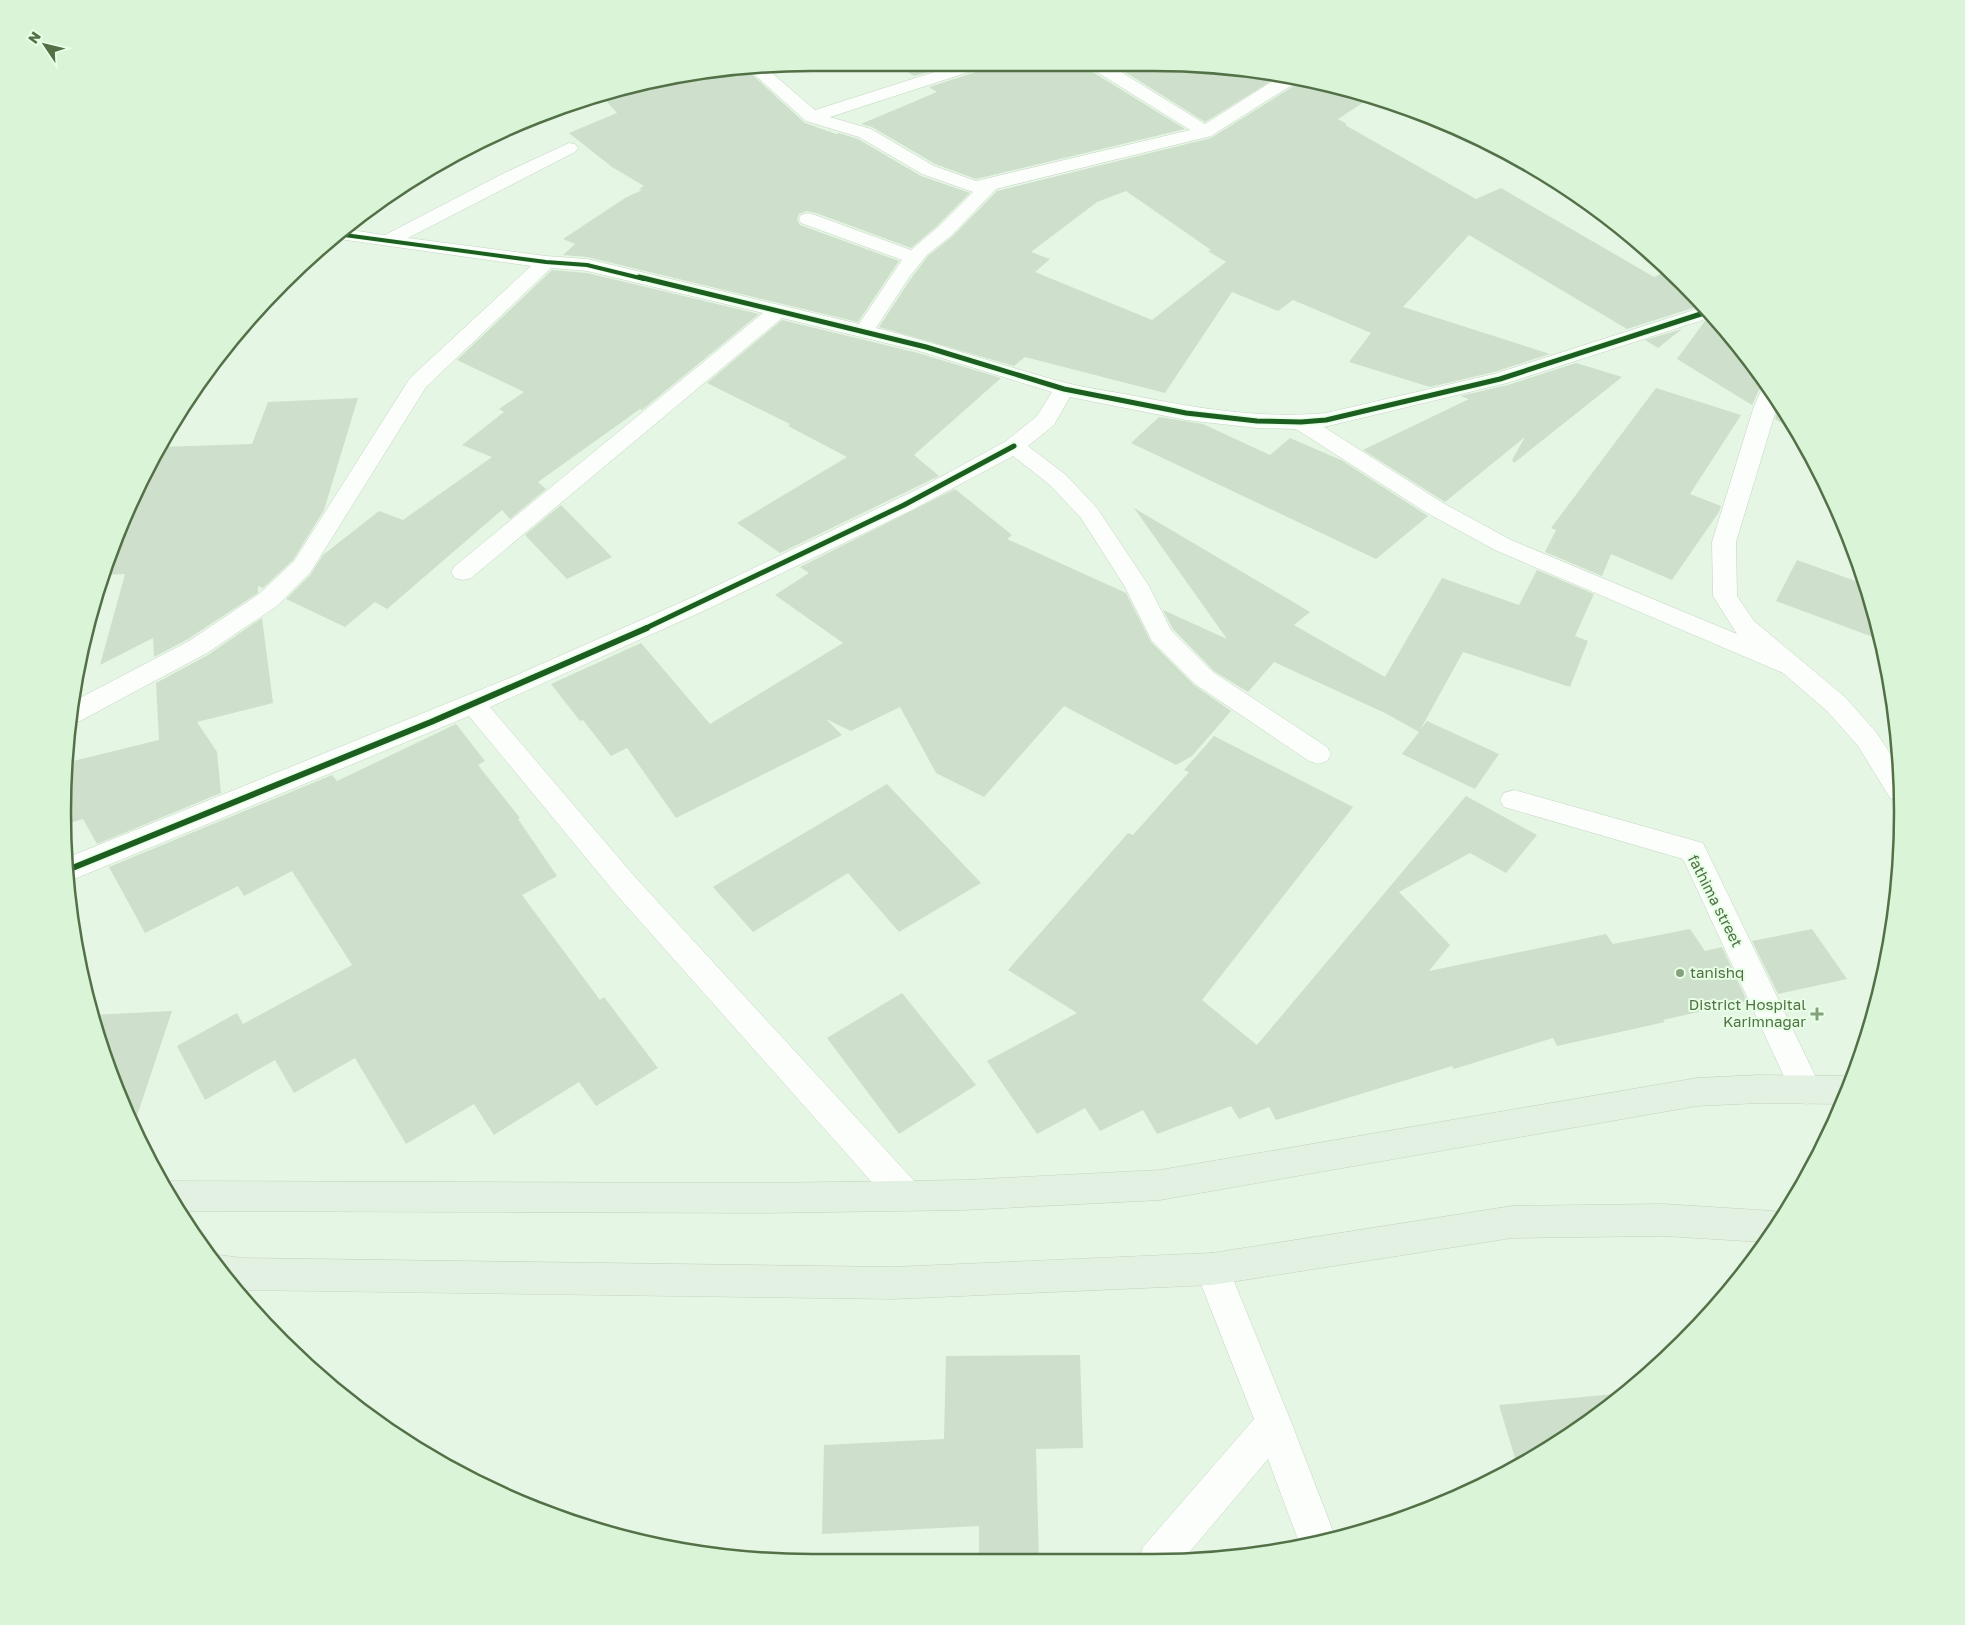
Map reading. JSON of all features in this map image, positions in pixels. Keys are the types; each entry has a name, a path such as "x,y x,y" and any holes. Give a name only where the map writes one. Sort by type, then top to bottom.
{"main road":[{"path":"179,1196 764,1198 964,1195 1160,1185 1544,1116 1698,1092 1759,1089 1839,1090"},
{"path":"237,1279 893,1283 1212,1269 1512,1222 1663,1220 1767,1227"}],"street":[{"path":"812,117 955,71"},
{"path":"1108,71 1205,132"},
{"path":"762,73 812,117 865,133 928,170 975,187 990,185 1205,132 1282,83"},
{"path":"388,241 569,148"},
{"path":"864,331 914,258 990,185"},
{"path":"808,219 914,258"},
{"path":"347,235 587,266 864,331 926,347 1064,389 1186,413 1257,421 1301,422 1326,420 1500,378 1701,314"},
{"path":"79,710 198,647 268,600 282,587 302,567 418,384 546,262"},
{"path":"463,572 779,310"},
{"path":"74,867 474,705 681,614 942,486 1014,446 1046,420 1064,389"},
{"path":"1768,400 1724,542 1725,596 1745,627 1836,704 1867,739 1893,779"},
{"path":"1301,422 1435,508 1503,545 1792,666"},
{"path":"1014,446 1058,480 1089,513 1137,586 1161,635 1204,678 1318,754"},
{"path":"474,705 625,885 905,1195"},
{"name":"fathima street","path":"1514,800 1693,851 1806,1090"},
{"path":"1212,1269 1274,1424 1315,1535"},
{"path":"1163,1554 1274,1424"}],"building":[{"path":"906,71 931,71 914,76"},
{"path":"1091,71 1185,129 976,179 935,164 872,127 861,124 937,92 929,87 976,72"},
{"path":"1124,71 1201,73 1271,81 1205,122"},
{"path":"752,74 805,123 836,134 839,133 858,139 921,176 970,193 937,226 911,248 816,213 807,211 799,214 797,220 800,225 899,261 858,322 587,257 563,255 575,244 563,239 625,198 642,190 639,189 644,186 612,167 569,133 617,113 607,101 668,85"},
{"path":"1297,85 1363,103 1338,119 1347,124 1345,125 1476,199 1501,188 1654,277 1661,273 1695,307 1627,329 1469,235 1403,307 1550,354 1494,372 1430,387 1349,362 1371,333 1293,300 1278,311 1232,292 1165,393 1025,357 1014,366 879,327 928,256 953,236 997,191 1211,138","holes":["1126,191 1211,250 1208,251 1226,262 1152,320 1035,272 1050,259 1031,252 1097,202"]},
{"path":"552,270 587,273 759,314 642,410 640,409 538,482 546,489 510,519 502,510 387,609 375,602 345,627 286,599 311,574 323,555 379,511 403,520 492,457 462,445 504,412 499,409 524,392 457,360"},
{"path":"782,320 918,353 1001,378 914,455 939,476 780,553 737,523 847,457 788,426 790,424 707,383"},
{"path":"1705,321 1710,324 1741,361 1761,389 1752,405 1677,359"},
{"path":"1682,329 1658,348 1645,340"},
{"path":"1576,363 1622,377 1514,463 1512,460 1525,437 1445,502 1363,450 1469,399 1460,396 1508,385"},
{"path":"1656,388 1741,415 1690,494 1721,506 1719,512 1672,580 1611,554 1602,576 1545,552 1556,530 1551,528"},
{"path":"358,398 324,510 293,560 263,588 258,586 258,593 188,639 154,657 153,638 100,665 125,574 111,574 128,529 168,447 252,444 268,402"},
{"path":"1777,414 1783,424 1775,419"},
{"path":"1159,417 1203,424 1270,455 1290,438 1341,460 1428,516 1376,559 1131,443"},
{"path":"955,489 1012,535 1007,539 1126,593 1151,642 1194,685 1231,711 1192,756 1176,765 1064,706 984,797 936,773 900,707 851,731 826,719 842,735 676,818 627,748 611,756 583,720 580,721 551,684 641,643 710,724 843,643 775,595 809,573 800,567"},
{"path":"561,505 612,557 567,579 525,535"},
{"path":"1134,508 1310,612 1294,625 1385,677 1442,578 1519,605 1537,570 1594,594 1575,636 1588,641 1570,687 1463,652 1420,730 1427,721 1499,754 1475,789 1402,754 1419,732 1385,713 1274,662 1248,692 1214,671 1173,629 1163,610 1227,639"},
{"path":"1797,560 1856,581 1872,637 1776,601"},
{"path":"262,618 273,703 197,722 217,752 221,793 97,844 83,819 71,823 73,761 159,740 156,683 208,655"},
{"path":"456,724 485,761 478,765 520,818 518,819 557,876 522,895 600,1000 604,997 658,1068 596,1106 579,1082 494,1135 474,1104 406,1144 355,1058 294,1093 275,1060 205,1100 177,1046 237,1013 243,1024 352,965 292,871 244,896 238,886 145,933 109,867 332,775 337,781"},
{"path":"1214,736 1353,807 1202,1000 1257,1045 1466,796 1537,835 1506,873 1470,853 1399,892 1450,945 1429,971 1606,934 1613,944 1690,929 1705,951 1722,947 1747,1001 1663,1020 1665,1022 1557,1046 1553,1038 1454,1069 1452,1066 1276,1120 1269,1107 1239,1119 1231,1106 1157,1134 1143,1110 1100,1131 1085,1108 1037,1134 987,1061 1077,1013 1008,970 1128,833 1133,835 1189,772 1184,770"},
{"path":"887,784 981,883 899,932 848,873 753,932 713,887"},
{"path":"1812,929 1847,979 1778,994 1752,941"},
{"path":"902,993 976,1085 899,1134 827,1038"},
{"path":"172,1011 137,1116 111,1051 100,1015"},
{"path":"1080,1355 1083,1448 1036,1449 1039,1554 979,1554 979,1526 822,1534 824,1445 944,1439 946,1356"},
{"path":"1612,1394 1564,1429 1515,1458 1499,1405"}],"cycle path":[{"path":"347,235 546,262 587,265 926,347 1064,389 1186,413 1257,421 1301,422 1326,420 1500,379 1701,314"},
{"path":"74,867 431,722 612,644 702,603 904,505 960,477 1014,446"}],"place":[{"name":"tanishq","path":"1680,973"},
{"name":"District Hospital Karimnagar","path":"1817,1014"}]}
